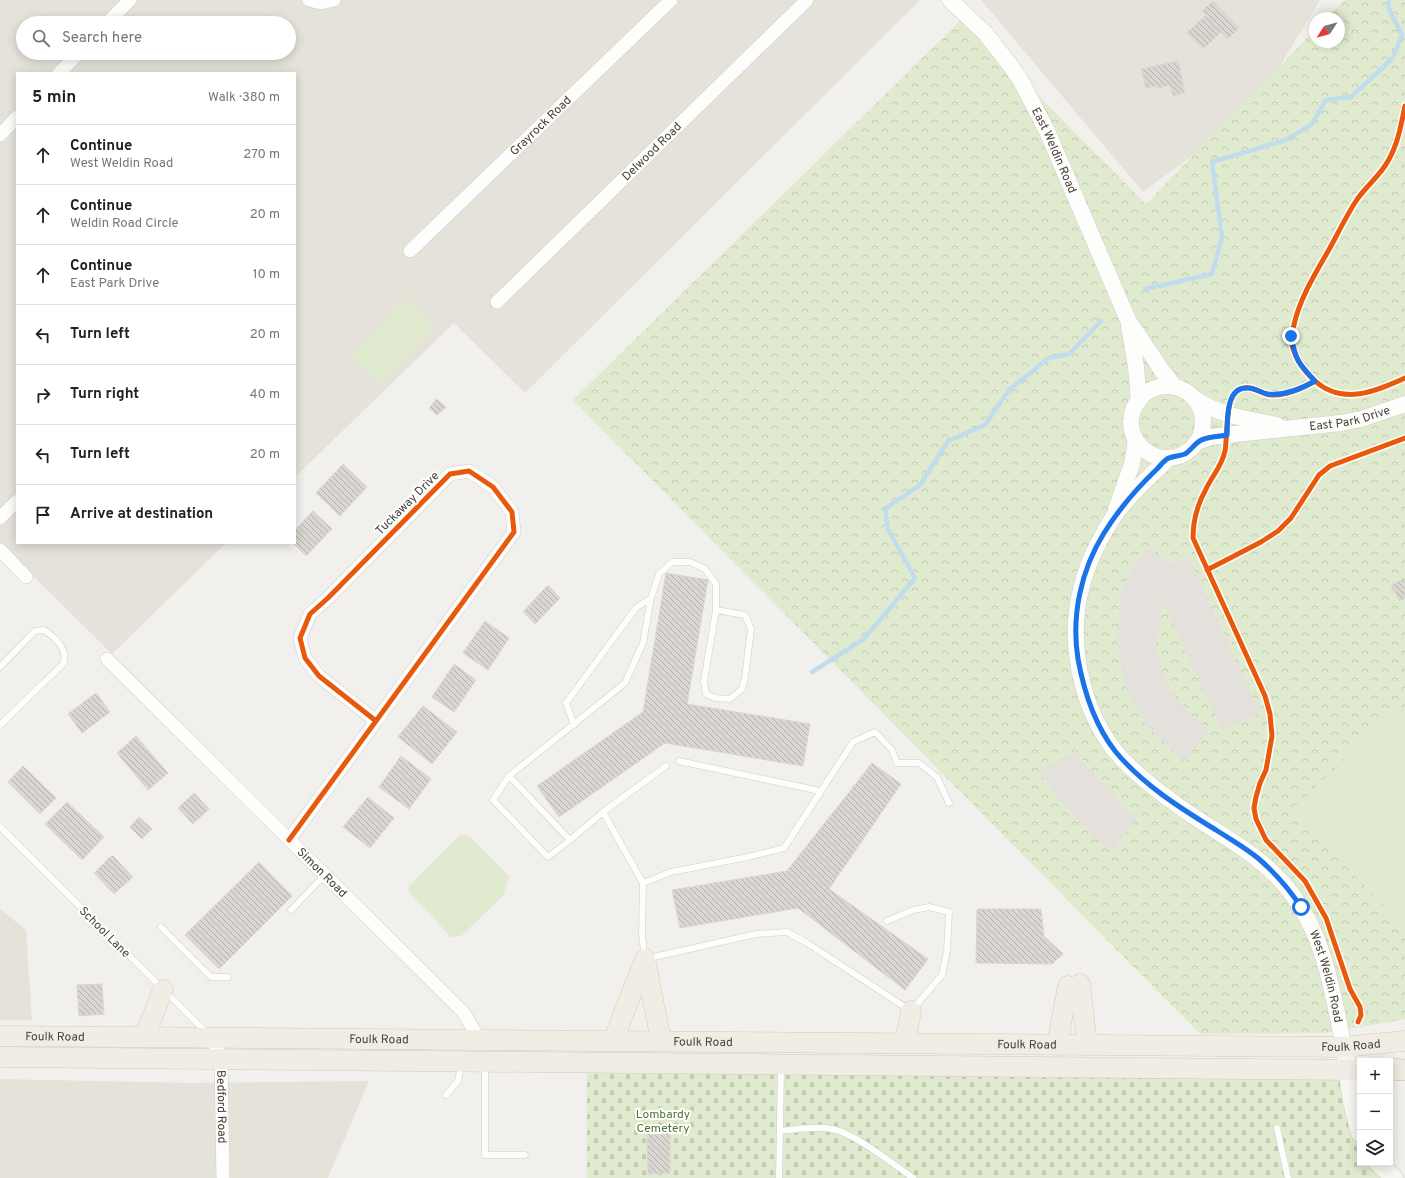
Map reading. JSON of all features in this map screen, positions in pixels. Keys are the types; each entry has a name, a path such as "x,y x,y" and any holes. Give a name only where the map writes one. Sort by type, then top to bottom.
{"highway":[{"path":"1393,1068 1405,1070"}],"main road":[{"path":"613,1041 645,960"},
{"path":"645,960 661,1041"},
{"path":"1057,1045 1074,985 1087,1045"},
{"path":"139,1037 148,1028 163,990"},
{"path":"905,1043 911,1011"},
{"name":"Foulk Road","path":"0,1036 1344,1047 1405,1041"},
{"name":"West Weldin Road","path":"1344,1047 1354,1070 1352,1102 1359,1130"},
{"name":"Foulk Road","path":"0,1057 1354,1070"},
{"path":"1393,1067 1405,1063"},
{"path":"1381,1166 1394,1178"}],"street":[{"path":"114,16 130,0"},
{"path":"309,0 322,3 334,0"},
{"name":"Grayrock Road","path":"410,250 671,0"},
{"name":"Delwood Road","path":"497,302 807,0"},
{"name":"East Weldin Road","path":"950,0 985,33 1021,81 1047,131 1128,320 1163,372 1175,387"},
{"path":"60,72 72,60"},
{"path":"0,135 16,118"},
{"name":"East Weldin Road","path":"1128,320 1136,367 1139,400"},
{"path":"1164,386 1175,387 1188,392 1196,400 1202,411 1202,431 1197,442 1184,454 1169,458 1153,455 1145,450 1136,440 1133,433 1133,411 1139,400 1149,391 1164,386"},
{"name":"East Park Drive","path":"1196,400 1216,411 1228,415 1294,428"},
{"name":"East Park Drive","path":"1197,442 1211,437 1341,424 1405,404"},
{"name":"West Weldin Road","path":"1136,440 1132,464 1113,518 1094,552 1081,585 1078,602 1075,643 1081,676 1088,701 1099,727 1111,745 1133,770 1170,800 1257,858 1276,875 1291,893 1309,922 1323,952 1344,1047"},
{"name":"West Weldin Road","path":"1113,518 1131,496 1169,458"},
{"name":"Tuckaway Drive","path":"289,840 376,721 514,532 512,512 493,487 469,471 450,474 328,598 310,614 300,638 305,658 320,676 376,721"},
{"path":"0,518 16,502"},
{"path":"0,550 26,577"},
{"name":"Simon Road","path":"107,659 463,1012 480,1040"},
{"name":"Bedford Road","path":"211,1037 221,1058 223,1178"},
{"path":"781,1043 782,1065"}],"lane":[{"path":"666,766 603,812 548,857 493,800 509,776 625,684 643,643 651,598 660,574 672,562 690,562 705,569 716,584 716,610 704,681 706,694 715,698 730,699 742,689 751,629 745,615 716,610"},
{"path":"574,725 566,703 636,608 651,598"},
{"path":"0,666 35,631 44,630 53,636 63,648 65,659 63,664 0,725"},
{"path":"643,883 671,872 748,857 784,848 853,742 876,732 892,750 897,763 919,763 936,777 949,803"},
{"path":"679,761 820,791"},
{"path":"509,776 570,840"},
{"path":"603,812 643,883 642,935 645,960 756,934 787,932 807,943 911,1011 942,976 947,951 949,912 929,907 913,910 887,921"},
{"name":"School Lane","path":"0,827 211,1037"},
{"path":"291,910 325,875"},
{"path":"161,927 211,977 228,977"},
{"path":"446,1094 458,1081 461,1062"},
{"path":"486,1062 485,1155 525,1155"},
{"path":"779,1178 782,1065"},
{"path":"780,1131 806,1128 832,1129 852,1137 913,1178"},
{"path":"1278,1128 1288,1178"}],"shaded area":[{"path":"0,0 920,0 525,393 454,323 296,476 296,72 16,72 16,544 225,544 112,654 0,543"},
{"path":"981,0 1320,0 1313,12 1309,12 1309,18 1252,112 1143,192"},
{"path":"1152,546 1156,554 1166,561 1173,562 1189,558 1260,713 1222,730 1162,600 1156,649 1167,686 1187,711 1209,730 1185,761 1148,728 1125,685 1117,640 1121,591 1134,564"},
{"path":"1076,750 1086,765 1124,807 1137,818 1111,853 1058,798 1039,772"},
{"path":"0,909 26,930 32,1020 0,1020"},
{"path":"0,1079 191,1083 369,1081 328,1178 0,1178"}],"green space":[{"path":"1344,0 1405,0 1405,1019 1326,1033 1200,1034 573,400 962,19 1146,204 1309,36 1309,48 1345,48 1345,12 1332,12"},
{"path":"405,299 434,326 380,384 351,356"},
{"path":"1397,708 1405,716 1405,927 1292,810"},
{"path":"460,835 469,836 509,876 503,896 461,936 451,937 409,892 409,886"},
{"name":"Lombardy Cemetery","path":"587,1063 1347,1071 1357,1119 1357,1166 1381,1166 1394,1178 587,1178"}],"building":[{"path":"1213,1 1239,28 1228,39 1221,32 1203,49 1187,33 1206,15 1202,11"},
{"path":"1178,61 1185,92 1173,96 1170,85 1158,88 1157,86 1146,88 1141,69"},
{"path":"437,399 446,407 437,415 429,408"},
{"path":"343,464 367,487 340,516 316,493"},
{"path":"313,511 332,529 306,556 294,544 296,544 296,529"},
{"path":"666,573 708,580 687,704 810,724 803,766 665,743 559,817 537,786 643,712"},
{"path":"1403,579 1405,583 1405,598 1400,601 1391,585"},
{"path":"548,585 560,598 535,624 523,612"},
{"path":"485,621 509,638 488,670 463,653"},
{"path":"454,664 476,680 454,712 432,697"},
{"path":"96,693 110,712 82,733 68,714"},
{"path":"423,706 457,732 432,764 398,737"},
{"path":"136,736 168,773 148,790 117,753"},
{"path":"401,756 431,779 409,809 379,787"},
{"path":"872,763 901,784 829,889 928,959 905,990 798,908 680,928 672,890 787,871"},
{"path":"23,766 56,798 40,814 8,782"},
{"path":"194,793 209,809 193,824 178,808"},
{"path":"368,797 394,818 370,848 343,827"},
{"path":"67,802 104,837 82,860 45,824"},
{"path":"139,817 152,829 142,839 130,827"},
{"path":"112,855 133,877 114,894 94,873"},
{"path":"259,862 292,896 219,969 185,935"},
{"path":"977,909 1041,909 1044,936 1063,954 1052,964 976,963"},
{"path":"102,984 104,1014 79,1016 77,985"},
{"path":"647,1134 670,1135 670,1173 648,1174"}],"waterway":[{"path":"1145,289 1212,274 1222,238 1212,162 1286,140 1312,124 1326,100 1351,97 1392,59 1402,35 1388,7 1389,0"},
{"path":"812,672 864,639 915,578 888,529 885,509 920,485 948,441 985,425 1009,390 1049,358 1069,354 1101,321"}],"cycle path":[{"path":"1405,106 1399,134 1391,155 1381,172 1356,201 1346,217 1300,304 1291,337 1293,350 1298,361 1306,372 1326,389 1337,393 1360,394 1405,378"},
{"path":"1315,381 1298,390 1285,394 1272,395 1247,388 1240,389 1235,393 1231,399 1229,407 1224,456 1208,484 1198,507 1193,538 1265,696 1270,714 1272,736 1266,770 1256,797 1254,808 1256,819 1266,840 1305,881 1326,918 1350,989 1360,1007 1361,1015 1358,1022"},
{"path":"1207,570 1261,542 1278,531 1291,518 1319,475 1330,466 1405,438"},
{"path":"289,840 514,532 512,512 493,487 469,471 450,474 328,598 310,614 300,638 305,658 319,676 376,721"}],"route":[{"path":"1291,336 1295,357 1300,365 1315,381 1291,392 1279,394 1267,394 1247,387 1238,390 1233,395 1229,404 1227,435 1211,437 1197,442 1184,454 1169,458 1155,470 1131,496 1113,518 1102,537 1094,552 1081,585 1078,602 1075,643 1081,676 1088,701 1099,727 1115,750 1133,770 1170,800 1257,858 1276,875 1301,907"}]}
